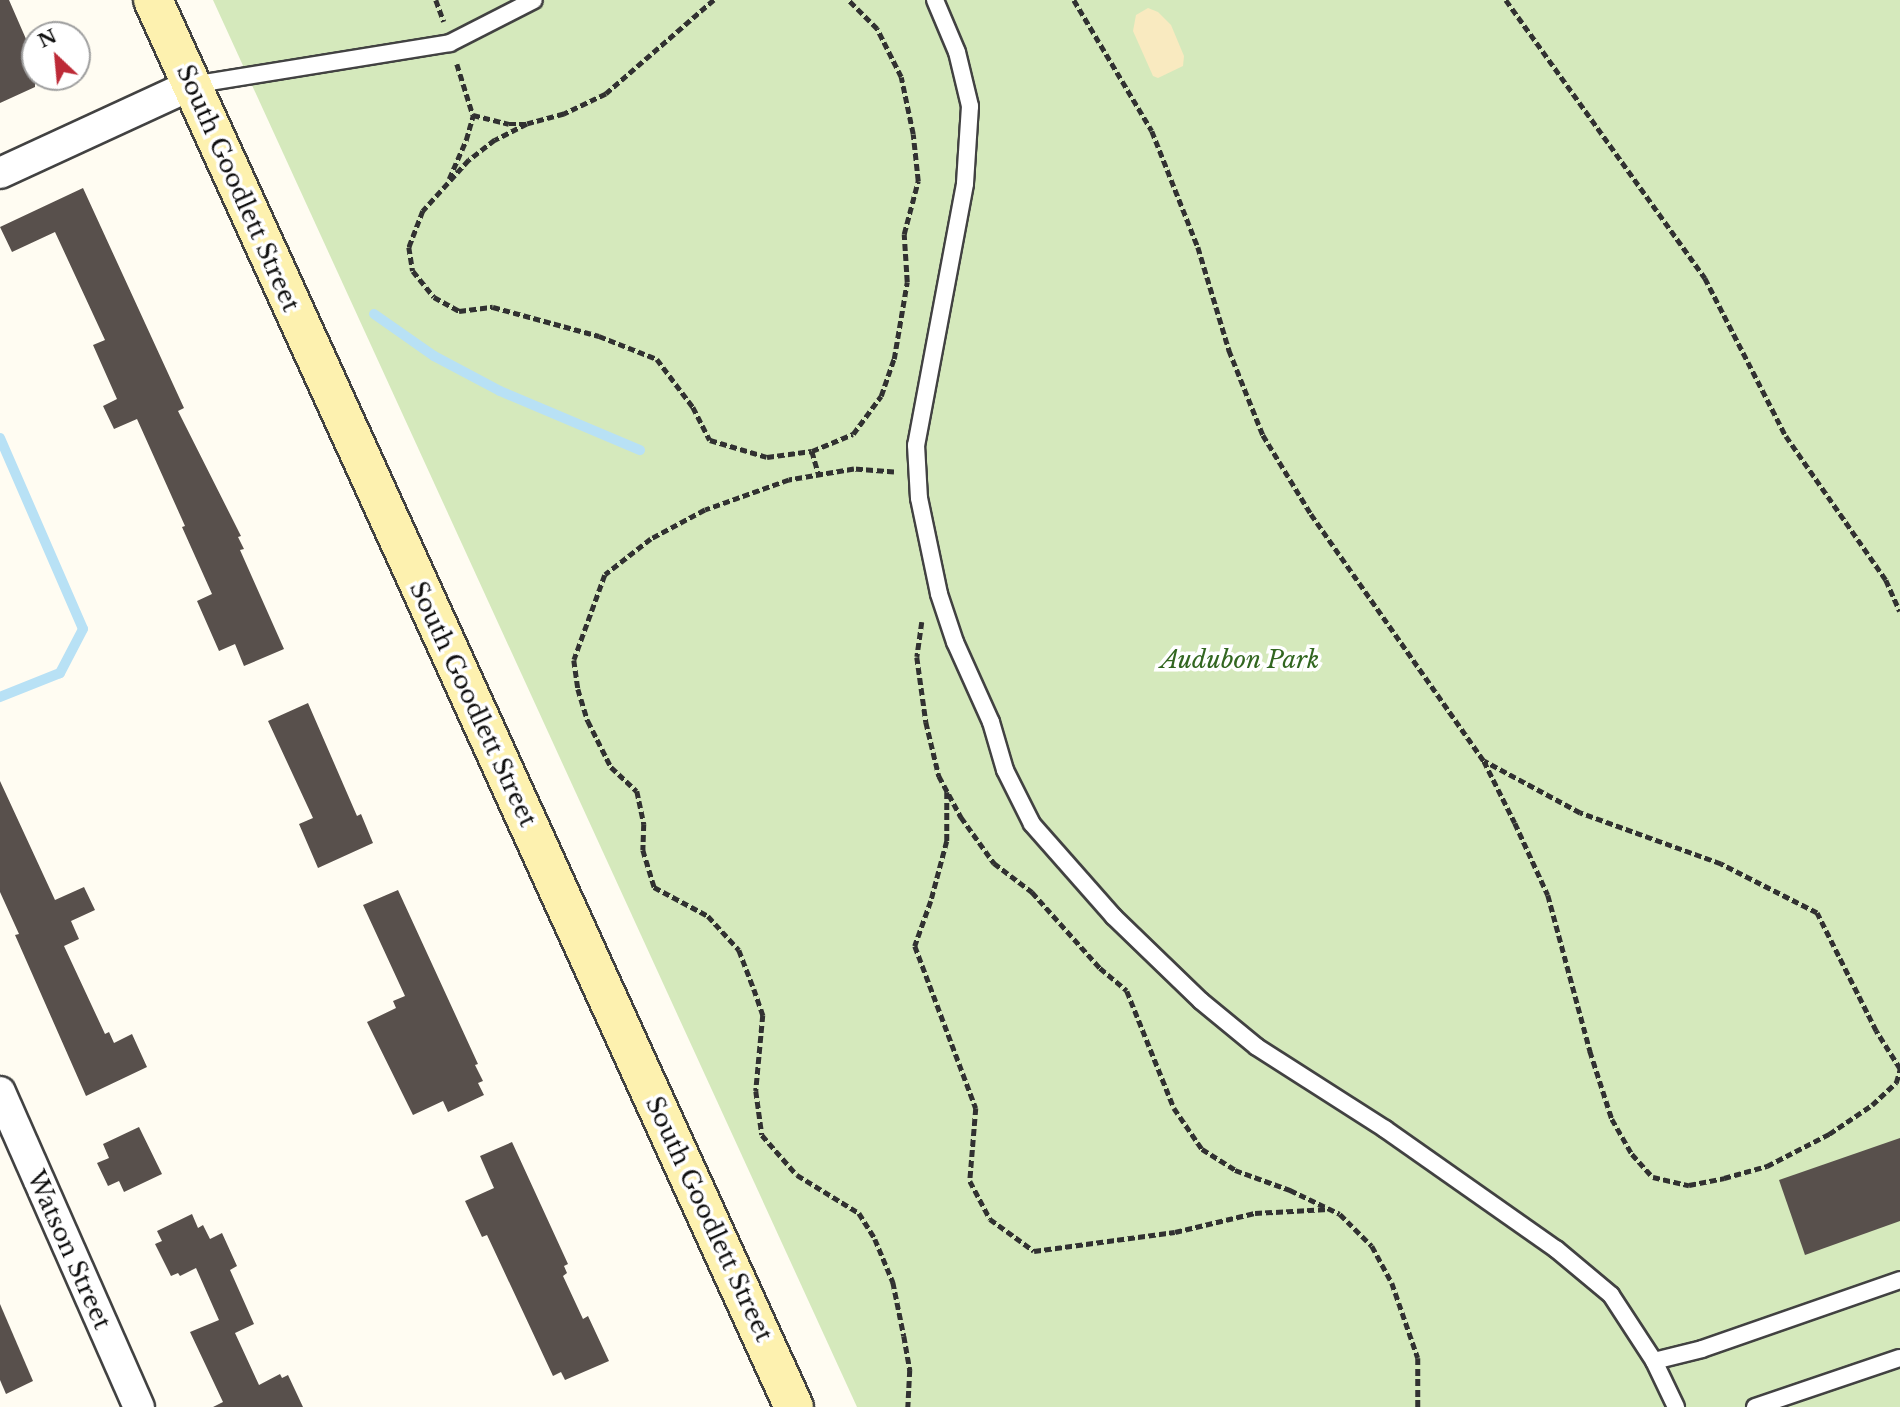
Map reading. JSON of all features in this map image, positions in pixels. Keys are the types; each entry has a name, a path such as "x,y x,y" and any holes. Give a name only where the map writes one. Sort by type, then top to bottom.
{"main road":[{"name":"South Goodlett Street","path":"153,0 794,1407"}],"street":[{"path":"0,173 191,85"},
{"name":"Watson Street","path":"0,1092 139,1407"}],"lane":[{"path":"191,85 450,43 534,0"},
{"path":"935,0 957,52 970,106 965,184 916,445 919,498 939,594 955,642 991,722 1005,770 1032,824 1113,916 1201,1001 1257,1046 1385,1129 1556,1249 1611,1295 1654,1361 1676,1407"},
{"path":"1654,1361 1702,1349 1900,1280"},
{"path":"1755,1407 1900,1359"}],"path":[{"path":"714,0 606,93 564,114 527,124 495,140 469,160 423,211 409,247 413,271 434,297 459,311 494,307 599,336 657,359 694,407 710,440 767,457 812,450 852,433 881,396 894,359 907,282 904,234 918,181 913,134 901,77 877,29 848,0"},
{"path":"1074,0 1152,131 1198,247 1228,350 1263,435 1311,514 1484,761 1548,895 1590,1051 1612,1119 1632,1154 1653,1177 1689,1185 1767,1166 1829,1134 1872,1105 1896,1083 1899,1069 1876,1031 1817,913 1721,864 1580,813 1484,761"},
{"path":"1506,0 1705,278 1734,328 1786,436 1886,580 1900,611"},
{"path":"447,184 466,140 473,114 450,43"},
{"path":"473,114 509,124 527,124"},
{"path":"812,450 819,475"},
{"path":"900,472 854,469 789,480 705,510 651,540 606,575 574,660 578,689 588,721 611,767 636,791 644,824 643,850 654,887 708,916 739,950 763,1014 756,1091 762,1135 797,1175 859,1213 875,1239 893,1282 904,1336 910,1370 908,1407"},
{"path":"922,609 917,657 926,722 939,776 947,791 994,863 1032,892 1100,968 1127,991 1174,1108 1202,1149 1236,1170 1340,1214 1372,1246 1392,1283 1418,1358 1418,1407"},
{"path":"947,791 947,841 931,901 915,946 976,1108 970,1181 990,1219 1034,1251 1175,1232 1255,1213 1330,1209"}],"green space":[{"name":"Audubon Park","path":"213,0 1900,0 1900,1407 857,1407"}],"sand":[{"path":"1148,8 1158,12 1171,25 1184,56 1183,66 1158,78 1153,76 1133,31 1136,15"}],"building":[{"path":"0,0 9,0 21,28 21,91 26,91 0,103"},
{"path":"83,188 184,408 178,411 241,536 238,537 244,549 240,550 284,649 244,666 235,644 219,651 197,601 212,594 137,419 114,429 103,406 117,399 93,345 105,340 55,232 12,252 0,227"},
{"path":"308,703 357,816 361,814 373,843 318,868 299,824 313,818 268,721"},
{"path":"0,781 55,900 84,887 95,910 71,921 79,939 64,946 105,1034 109,1032 114,1043 132,1034 147,1067 86,1096 15,935 19,934 0,892"},
{"path":"398,890 478,1064 475,1065 483,1081 478,1083 484,1095 448,1112 443,1101 413,1115 367,1022 396,1008 393,1001 405,996 363,905"},
{"path":"139,1127 162,1174 124,1192 119,1181 108,1186 97,1163 109,1158 103,1144"},
{"path":"1900,1138 1900,1221 1805,1255 1779,1180"},
{"path":"512,1142 568,1264 564,1266 567,1273 563,1276 583,1319 588,1316 609,1361 565,1380 561,1372 553,1376 487,1235 482,1237 465,1201 494,1188 480,1156"},
{"path":"192,1214 198,1228 203,1225 210,1239 222,1233 237,1266 230,1270 254,1324 235,1333 259,1385 280,1374 282,1378 288,1375 303,1407 213,1407 223,1402 190,1332 219,1320 196,1268 180,1276 178,1273 171,1276 155,1244 162,1241 157,1231"},
{"path":"0,1304 33,1381 6,1394 0,1380"}],"waterway":[{"path":"374,314 434,356 500,391 640,450"},
{"path":"0,438 83,629 60,673 0,697"}]}
